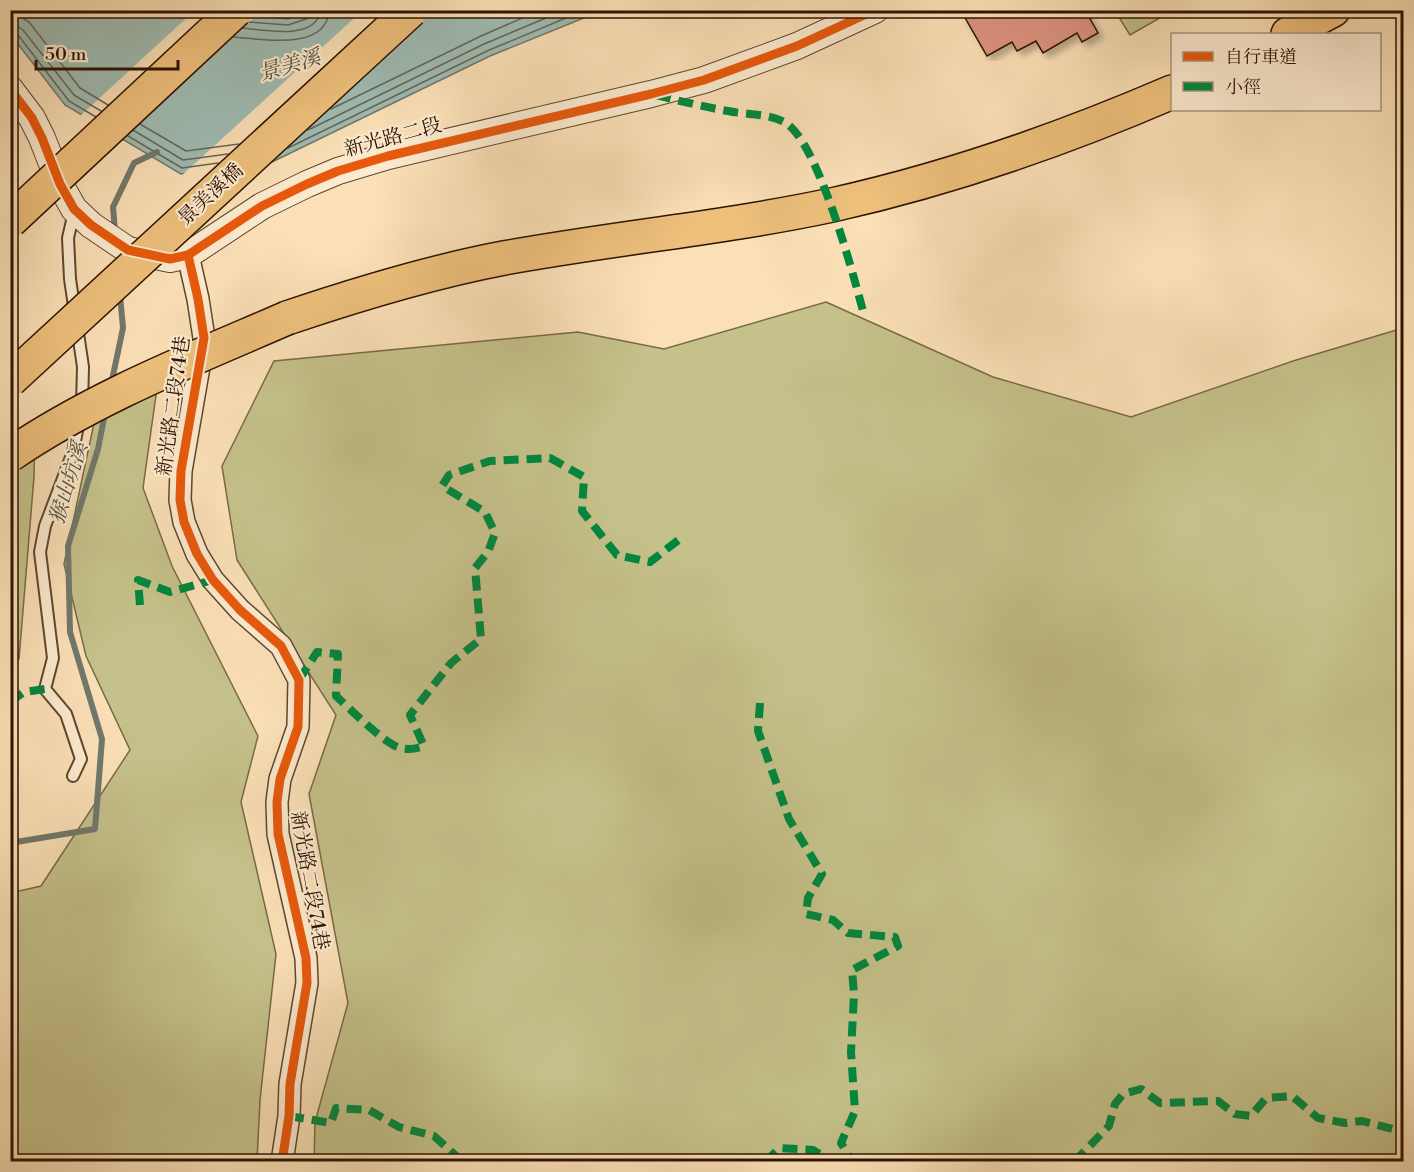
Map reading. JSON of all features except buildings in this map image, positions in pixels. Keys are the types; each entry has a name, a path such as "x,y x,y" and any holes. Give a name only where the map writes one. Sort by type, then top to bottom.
{"highway":[{"path":"10,222 236,10"},
{"name":"景美溪橋","path":"10,380 411,10"},
{"path":"1290,33 1333,10"},
{"path":"10,455 60,424 126,390 287,318 356,295 503,258 832,205 1034,147 1171,93"}],"street":[{"name":"新光路二段","path":"179,257 262,206 338,171 388,156 704,80 797,46 875,10"},
{"path":"10,89 32,118 60,184 82,217 128,250 179,257"},
{"name":"新光路二段74巷","path":"179,257 198,299 204,338 181,471 180,500 184,522 197,554 213,580 240,610 281,646 299,680 298,727 280,779 277,801 278,834 306,958 308,983 290,1084 289,1116 282,1161"}],"lane":[{"path":"73,776 81,759 66,714 45,689 53,658 40,552 45,526 73,452 83,397 83,367 70,279 68,238 82,217"}],"shaded area":[{"path":"1115,11 1172,11 1130,35"},
{"path":"826,302 993,377 1131,417 1293,361 1403,328 1403,1161 314,1161 315,1122 348,1003 309,794 336,715 237,560 222,466 274,361 578,332 664,349"},
{"path":"159,374 143,488 172,566 258,736 241,802 276,954 260,1100 257,1161 11,1161 10,893 41,886 130,750 86,656 64,564 100,395"},
{"path":"35,429 34,477 19,659 11,666 11,448"}],"water":[{"name":"景美溪","path":"11,10 191,10 288,19 315,10 601,11 490,56 272,162 181,174 65,105 11,35"}],"pier":[{"path":"226,10 259,13 120,142 79,117 194,11"},
{"path":"362,11 428,11 259,167 180,177"}],"waterway":[{"name":"猴山坑溪","path":"115,231 113,207 134,163 157,152"},
{"name":"猴山坑溪","path":"111,385 123,328 120,295"},
{"name":"猴山坑溪","path":"10,843 95,829 102,739 70,632 68,546 98,449 105,413"}],"marked path":[{"path":"656,95 692,104 772,117 786,123 798,135 822,182 852,271 864,315"},
{"path":"299,680 317,652 338,654 336,696 393,745 406,749 424,746 410,715 451,663 481,639 475,568 488,552 495,533 485,512 442,486 449,475 490,461 550,458 584,477 582,511 617,555 650,562 681,538"},
{"path":"140,605 138,580 170,592 213,580"},
{"path":"10,702 24,692 45,689"},
{"path":"760,703 758,731 789,819 822,874 808,898 806,914 833,920 848,933 895,937 898,946 852,970 854,994 851,1052 855,1111 841,1143 852,1162"},
{"path":"1074,1162 1109,1126 1115,1104 1123,1094 1141,1089 1160,1103 1218,1101 1235,1114 1251,1116 1266,1098 1292,1096 1318,1118 1345,1123 1362,1121 1404,1132"},
{"path":"289,1116 331,1123 336,1108 369,1110 399,1127 434,1136 463,1162"},
{"path":"765,1162 780,1148 813,1150 833,1162"}],"cycle path":[{"path":"10,89 32,118 60,184 74,209 91,225 128,250 170,259 188,255 262,206 338,171 388,156 704,80 797,46 875,10"},
{"path":"188,255 204,338 181,471 180,500 184,522 197,554 213,580 240,610 281,646 299,680 298,727 280,779 277,802 278,834 306,958 307,983 290,1084 289,1116 282,1162"}]}
